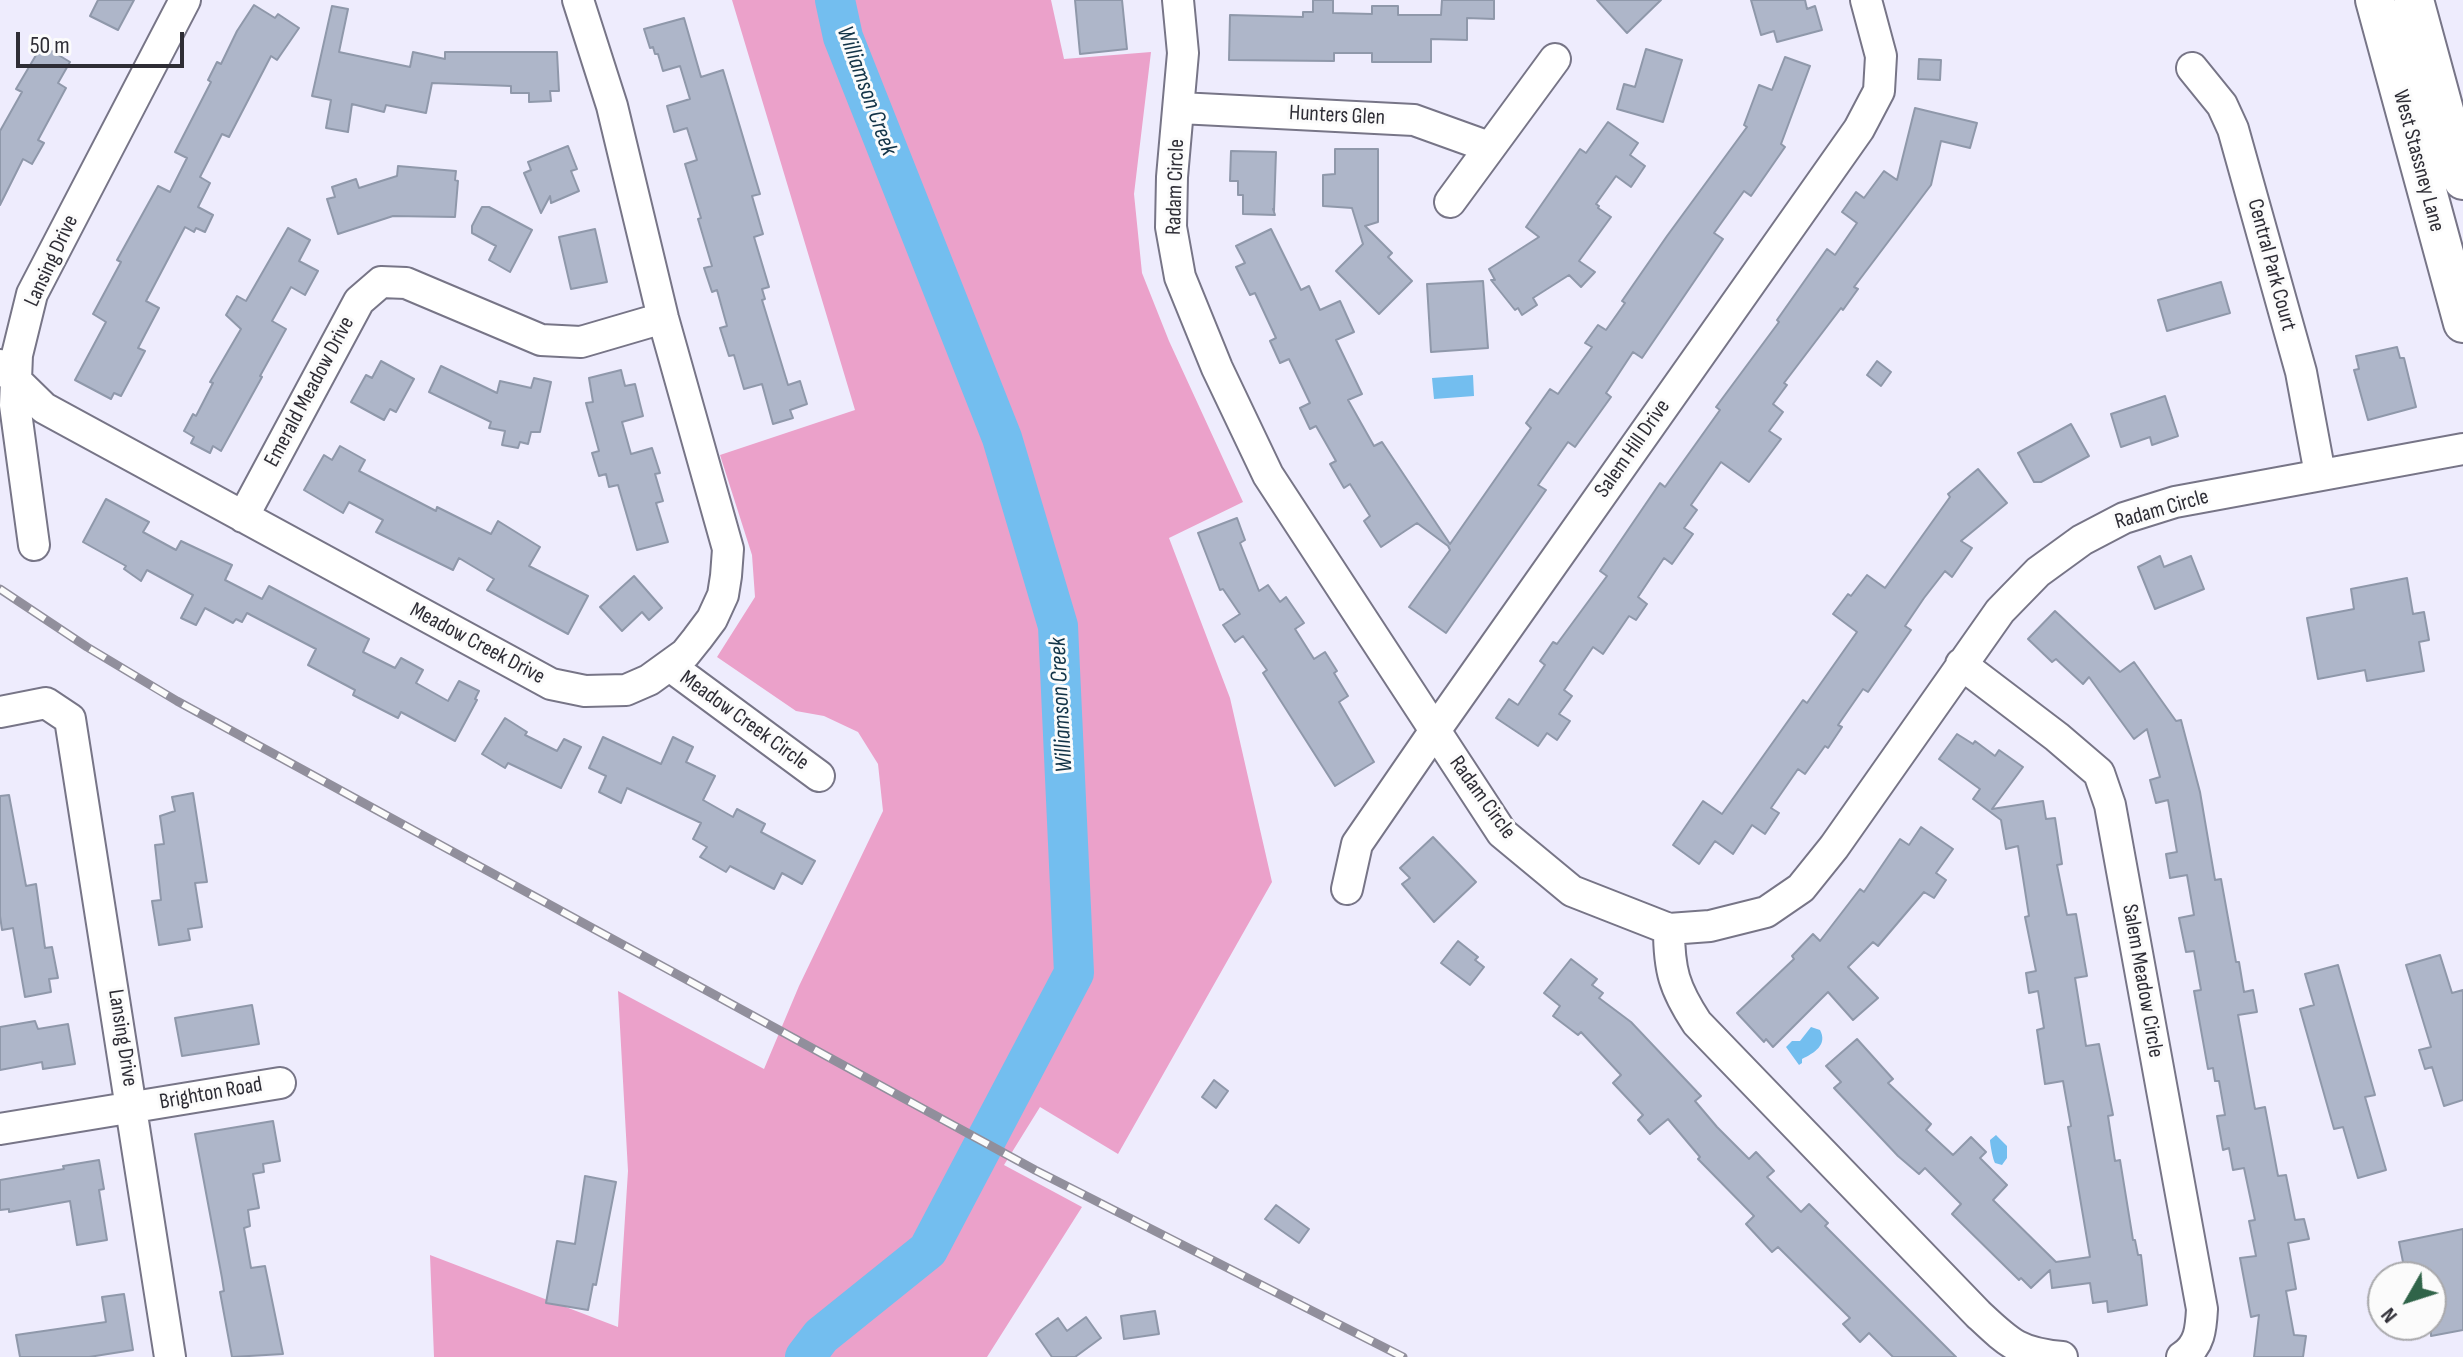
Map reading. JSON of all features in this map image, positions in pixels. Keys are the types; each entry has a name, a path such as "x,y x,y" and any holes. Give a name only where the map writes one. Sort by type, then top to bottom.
{"main road":[{"name":"West Stassney Lane","path":"2375,0 2463,323"},
{"name":"West Stassney Lane","path":"2414,0 2463,180"}],"street":[{"name":"Lansing Drive","path":"34,545 8,373 32,294 185,0"},
{"name":"Meadow Creek Drive","path":"8,373 44,408 551,684 585,691 626,690 649,680 685,654 712,619 723,595 728,549 663,318 612,106 578,0"},
{"name":"Radam Circle","path":"1178,0 1183,53 1172,177 1171,227 1180,277 1217,368 1268,475 1502,833 1572,891 1669,929 1710,926 1766,912 1801,888 1834,847 1980,635 2021,588 2059,556 2102,528 2175,502 2463,449"},
{"name":"Salem Hill Drive","path":"1347,889 1357,844 1859,129 1879,91 1881,56 1866,0"},
{"path":"1450,202 1555,59"},
{"name":"Central Park Court","path":"2192,68 2210,88 2233,129 2301,372 2320,474"},
{"name":"Hunters Glen","path":"1180,108 1414,120 1489,147"},
{"name":"Emerald Meadow Drive","path":"243,517 359,301 381,282 406,283 541,340 581,342 663,318"},
{"name":"Salem Meadow Circle","path":"1961,664 2099,773 2110,805 2202,1309 2196,1344 2182,1357"},
{"name":"Meadow Creek Circle","path":"670,666 819,776"},
{"name":"Lansing Drive","path":"0,712 46,703 70,719 170,1357"},
{"path":"1669,929 1669,956 1679,996 1697,1023 1978,1314 2013,1346 2038,1355 2062,1357"},
{"name":"Brighton Road","path":"0,1129 280,1083"}],"shaded area":[{"path":"732,0 1051,0 1064,59 1151,52 1134,194 1142,273 1169,341 1243,502 1169,538 1230,698 1272,882 1118,1154 1040,1107 1004,1165 1082,1207 987,1357 434,1357 430,1255 618,1327 628,1171 618,991 764,1069 799,986 883,811 878,764 858,732 824,716 796,711 717,657 755,597 752,555 720,455 855,410"}],"water":[{"path":"1473,375 1474,396 1434,399 1432,378"},
{"path":"1811,1027 1820,1030 1821,1044 1799,1065 1786,1047 1792,1041 1800,1041"},
{"path":"1996,1135 2007,1146 2007,1158 2002,1165 1995,1163 1992,1152 1990,1140"}],"building":[{"path":"98,0 134,0 118,30 90,16"},
{"path":"1075,0 1122,0 1127,49 1080,54"},
{"path":"1313,0 1333,0 1333,13 1372,14 1372,6 1398,6 1398,15 1441,15 1442,0 1494,0 1494,19 1467,18 1467,40 1431,39 1431,62 1372,62 1372,53 1334,53 1334,61 1229,60 1230,15 1303,17 1303,12 1313,12"},
{"path":"1597,0 1661,0 1627,33"},
{"path":"1751,0 1805,0 1807,9 1815,6 1822,30 1777,42 1774,31 1761,35"},
{"path":"254,5 275,18 278,14 299,28 277,60 271,56 229,137 222,134 200,177 210,183 198,207 213,215 205,232 196,228 194,232 185,227 146,301 159,308 138,348 145,351 121,396 114,393 111,399 75,380 106,322 93,314 121,262 117,260 158,186 170,192 187,158 175,152 211,82 208,80 217,62 221,64"},
{"path":"332,6 348,9 339,52 410,67 413,52 445,59 445,52 557,52 559,91 550,91 551,101 529,102 529,93 511,93 511,86 432,83 426,113 386,105 384,112 352,104 348,132 326,128 331,100 312,96"},
{"path":"684,18 701,77 723,70 760,194 752,196 763,234 754,237 769,287 762,289 765,299 762,300 788,385 800,381 807,404 790,410 793,418 773,424 762,384 744,389 734,355 729,356 720,328 727,326 717,290 712,292 704,268 712,266 685,164 697,160 687,128 674,132 667,106 690,99 680,66 663,71 658,54 655,54 653,47 650,48 644,29"},
{"path":"42,45 70,62 58,83 66,88 38,140 44,143 32,164 23,159 0,205 0,131 22,92 16,89"},
{"path":"1646,49 1682,60 1663,122 1617,109 1624,84 1635,87"},
{"path":"1785,57 1810,66 1781,144 1785,147 1751,196 1744,191 1714,233 1723,239 1642,358 1633,352 1606,393 1611,397 1575,447 1568,442 1538,485 1546,490 1446,633 1409,607 1450,550 1448,546 1417,523 1381,547 1364,521 1370,516 1350,484 1344,488 1330,464 1336,461 1316,426 1310,429 1300,408 1310,403 1289,359 1280,363 1270,341 1276,338 1255,293 1250,295 1236,267 1245,263 1236,246 1271,229 1301,290 1309,286 1320,310 1340,301 1354,332 1336,340 1362,394 1348,400 1374,446 1382,442 1450,544 1531,428 1526,423 1550,389 1558,394 1592,347 1585,343 1598,325 1606,330 1667,236 1747,127 1744,125 1759,85 1772,90"},
{"path":"1919,59 1941,60 1940,80 1918,79"},
{"path":"1915,108 1977,123 1970,148 1941,141 1931,185 1854,287 1858,289 1843,310 1841,308 1784,383 1787,385 1773,404 1783,412 1769,431 1781,439 1749,482 1721,462 1691,505 1697,510 1684,528 1693,534 1672,564 1664,558 1638,597 1647,604 1636,620 1629,616 1603,654 1593,647 1564,690 1572,696 1559,714 1570,721 1557,740 1547,733 1538,746 1496,718 1509,699 1518,705 1545,665 1540,661 1553,642 1557,644 1607,576 1600,571 1660,483 1665,487 1720,410 1716,407 1779,322 1777,320 1827,249 1835,255 1857,223 1842,212 1856,192 1864,198 1884,171 1897,180"},
{"path":"1608,122 1638,143 1630,155 1645,166 1631,187 1616,176 1596,204 1611,217 1579,261 1595,272 1581,287 1569,275 1533,298 1537,305 1522,315 1491,280 1495,280 1489,269 1539,237 1526,227 1580,149 1586,153"},
{"path":"568,146 577,169 571,171 579,191 551,203 550,196 541,213 524,173 531,170 528,162"},
{"path":"1335,149 1378,149 1378,222 1365,226 1392,253 1388,257 1412,281 1379,314 1336,271 1363,244 1352,208 1323,206 1323,175 1335,174"},
{"path":"1231,151 1276,152 1275,215 1243,214 1243,195 1238,195 1238,181 1230,181"},
{"path":"398,166 456,171 455,217 393,216 338,234 327,199 335,197 332,187 356,179 359,188 397,176"},
{"path":"482,207 489,207 532,230 510,272 489,260 496,246 472,233 472,226"},
{"path":"288,228 310,240 299,261 318,271 305,295 291,287 272,321 286,329 221,451 213,446 210,453 191,443 194,437 184,431 193,414 196,416 213,383 210,382 241,329 226,315 237,296 246,301"},
{"path":"595,229 607,282 571,289 559,237"},
{"path":"1483,281 1488,348 1431,352 1427,284"},
{"path":"2221,282 2230,313 2167,331 2158,300"},
{"path":"2397,347 2400,358 2404,358 2416,407 2368,420 2354,370 2359,369 2356,356"},
{"path":"381,361 414,379 396,412 390,409 384,420 351,402 366,375 372,378"},
{"path":"1877,361 1891,372 1881,386 1867,375"},
{"path":"441,366 497,393 500,381 531,388 534,378 551,382 540,432 531,432 528,444 520,442 518,448 502,445 505,431 489,428 491,422 429,392"},
{"path":"621,370 625,386 635,384 643,416 622,422 631,454 652,448 660,473 655,474 663,501 656,503 668,542 637,550 618,485 609,487 606,474 599,476 592,453 599,451 586,403 593,402 589,378"},
{"path":"2165,396 2178,436 2152,445 2150,437 2121,447 2111,414"},
{"path":"2071,424 2089,456 2041,482 2034,482 2018,453"},
{"path":"340,446 365,460 359,471 436,511 437,507 491,534 498,521 540,547 529,566 588,596 568,634 487,590 494,579 459,558 453,570 376,532 383,520 349,502 343,513 304,490 324,455 332,460"},
{"path":"1978,469 2007,503 1961,541 1972,548 1952,577 1945,571 1924,598 1905,626 1911,630 1868,692 1863,689 1838,725 1842,727 1828,748 1825,746 1805,774 1798,769 1771,808 1779,813 1765,834 1752,825 1733,854 1715,841 1699,864 1673,845 1703,801 1722,814 1803,700 1807,703 1857,632 1833,614 1848,594 1851,596 1867,575 1885,588 1950,497 1948,494"},
{"path":"106,499 149,522 143,532 176,550 181,541 232,565 225,580 262,599 269,586 369,639 363,652 395,668 401,658 423,670 416,683 448,701 459,681 479,691 455,741 401,712 398,718 353,695 355,690 308,665 316,649 247,613 242,622 236,619 233,623 205,608 196,625 181,618 193,595 147,570 141,581 124,569 126,566 83,542"},
{"path":"1237,518 1245,540 1240,543 1259,591 1268,585 1280,602 1286,597 1304,623 1295,629 1314,659 1325,652 1348,696 1339,702 1374,762 1335,786 1263,673 1267,670 1243,636 1235,642 1223,625 1240,614 1223,589 1220,590 1198,533"},
{"path":"2160,556 2164,567 2191,556 2204,589 2155,609 2138,567"},
{"path":"634,576 662,608 649,620 642,612 622,631 600,607"},
{"path":"2407,578 2413,614 2424,612 2429,640 2419,642 2424,671 2367,681 2365,670 2318,679 2307,618 2354,609 2351,589"},
{"path":"2055,611 2120,672 2134,662 2176,721 2181,720 2200,792 2215,880 2221,879 2244,992 2253,990 2257,1012 2238,1015 2255,1109 2265,1107 2278,1176 2286,1175 2295,1220 2304,1219 2309,1239 2288,1243 2296,1289 2286,1291 2294,1335 2306,1336 2303,1357 2254,1357 2259,1315 2251,1317 2240,1258 2256,1256 2249,1221 2255,1220 2244,1168 2233,1170 2229,1148 2223,1150 2217,1116 2225,1115 2219,1081 2215,1081 2213,1068 2208,1069 2194,991 2201,990 2194,951 2186,952 2179,918 2194,915 2187,875 2170,878 2166,854 2177,852 2168,800 2156,803 2150,780 2160,777 2147,729 2134,739 2089,677 2083,684 2056,659 2052,662 2028,639"},
{"path":"505,718 527,732 525,735 557,751 564,739 581,747 561,788 508,763 505,768 482,754"},
{"path":"1957,734 1973,744 1975,741 1995,756 1999,750 2023,767 1992,809 2043,801 2046,819 2055,818 2062,864 2057,865 2067,915 2076,914 2087,976 2075,978 2086,1046 2099,1044 2113,1115 2108,1116 2115,1161 2120,1160 2133,1240 2138,1255 2141,1255 2147,1305 2108,1312 2107,1301 2093,1303 2090,1283 2052,1288 2050,1270 2031,1288 2021,1278 2019,1280 1952,1214 1961,1204 1925,1168 1919,1174 1898,1156 1834,1088 1841,1082 1826,1066 1857,1039 1893,1079 1888,1083 1931,1124 1926,1130 1953,1155 1971,1137 1986,1152 1980,1158 2007,1185 1993,1200 2056,1262 2090,1257 2063,1081 2045,1084 2037,1030 2044,1028 2038,991 2029,993 2026,973 2036,971 2025,917 2029,916 2018,846 2006,849 2001,820 1973,799 1980,789 1939,759"},
{"path":"603,737 661,764 673,737 693,747 686,762 715,776 703,800 733,817 737,809 765,824 761,832 815,861 802,884 782,873 774,889 730,866 726,872 700,857 707,847 693,839 701,823 627,788 621,803 599,792 606,776 589,768"},
{"path":"193,793 207,882 195,883 202,927 188,929 190,940 159,945 152,901 161,900 155,845 164,844 160,816 175,811 172,797"},
{"path":"9,795 26,886 36,884 45,948 52,947 58,978 49,979 51,992 25,997 13,928 2,930 0,916 0,796"},
{"path":"1921,827 1953,849 1936,873 1946,880 1934,898 1924,892 1878,946 1873,942 1848,967 1878,998 1853,1020 1828,992 1773,1047 1766,1039 1764,1042 1737,1013 1794,959 1792,956 1813,934 1820,941 1860,889 1864,892 1900,839 1909,845"},
{"path":"1433,837 1476,882 1434,922 1402,884 1410,878 1400,868"},
{"path":"1458,941 1478,957 1475,960 1484,967 1470,985 1441,963"},
{"path":"2440,955 2452,993 2463,990 2463,1100 2444,1106 2432,1067 2425,1069 2419,1050 2431,1047 2406,965"},
{"path":"1571,959 1597,979 1592,985 1603,993 1599,998 1631,1022 1701,1096 1695,1101 1717,1127 1749,1159 1756,1152 1774,1171 1767,1177 1801,1212 1809,1204 1828,1223 1825,1226 1956,1357 1893,1357 1869,1333 1860,1342 1843,1324 1850,1318 1778,1247 1772,1252 1746,1224 1754,1216 1698,1159 1700,1157 1668,1119 1650,1134 1638,1120 1643,1115 1613,1083 1621,1075 1581,1032 1578,1035 1553,1016 1560,1006 1544,993"},
{"path":"2338,965 2375,1095 2365,1097 2386,1170 2358,1178 2343,1127 2334,1129 2300,1009 2314,1005 2305,974"},
{"path":"252,1005 259,1044 182,1056 175,1018"},
{"path":"35,1021 38,1029 68,1024 75,1064 43,1069 42,1062 0,1070 0,1027"},
{"path":"1214,1080 1228,1091 1216,1108 1202,1097"},
{"path":"273,1121 280,1161 263,1164 264,1172 253,1174 259,1208 248,1210 250,1226 244,1228 251,1268 265,1266 283,1354 232,1357 220,1292 224,1291 222,1278 195,1134"},
{"path":"99,1160 104,1189 99,1190 107,1240 77,1245 70,1201 9,1212 9,1209 0,1210 0,1180"},
{"path":"585,1176 616,1182 596,1285 593,1284 588,1310 546,1303 557,1241 575,1244"},
{"path":"1276,1205 1309,1229 1299,1243 1265,1219"},
{"path":"2463,1229 2463,1330 2447,1333 2447,1261 2403,1261 2399,1242"},
{"path":"124,1294 133,1350 89,1357 20,1357 16,1335 106,1322 102,1297"},
{"path":"1155,1311 1159,1334 1124,1339 1121,1316"},
{"path":"1086,1317 1101,1338 1075,1357 1052,1357 1036,1334 1058,1318 1067,1331"}],"waterway":[{"name":"Williamson Creek","path":"805,1357 821,1336 928,1250 1074,973 1058,626 1002,438 843,37 835,0"}],"railway":[{"path":"0,589 87,647 177,701 1035,1170 1403,1357"}]}
